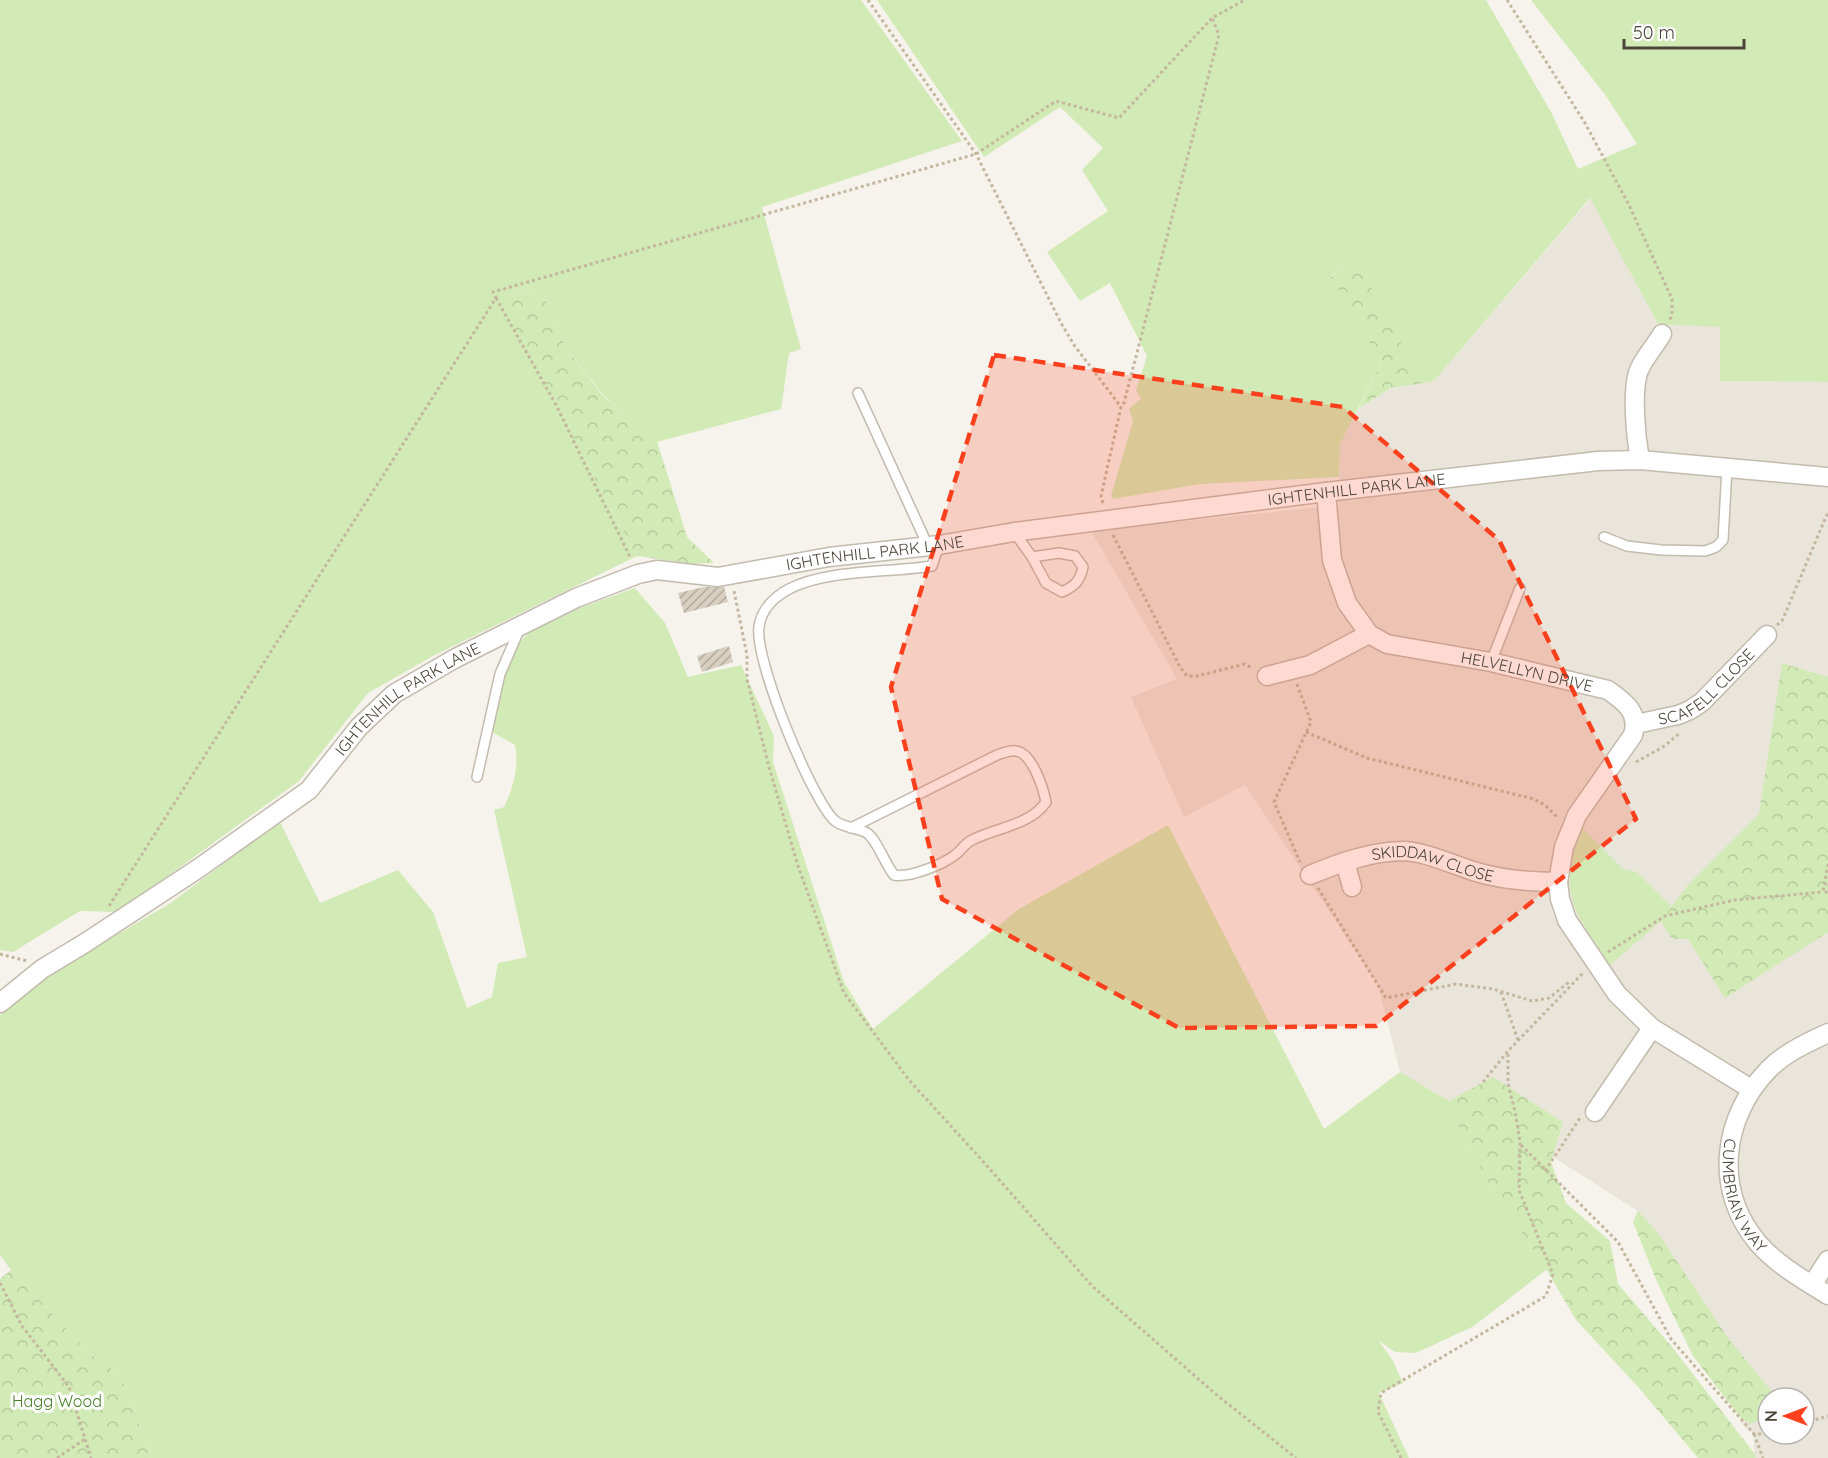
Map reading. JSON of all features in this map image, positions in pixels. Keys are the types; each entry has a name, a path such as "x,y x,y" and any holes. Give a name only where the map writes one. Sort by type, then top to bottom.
{"street":[{"path":"1640,460 1635,429 1635,398 1639,371 1662,334"},
{"name":"IGHTENHILL PARK LANE","path":"0,1003 42,969 199,868 309,790 359,727 394,694 454,658 576,598 638,574 657,570 718,577 829,557 934,545 1014,532 1326,492 1598,461 1640,460 1828,477"},
{"path":"1267,676 1310,666 1369,634 1347,603 1332,560 1326,492"},
{"name":"HELVELLYN DRIVE","path":"1369,634 1387,644 1491,662 1608,690 1631,710 1636,724"},
{"name":"SCAFELL CLOSE","path":"1636,724 1690,710 1702,702 1767,635"},
{"path":"1636,724 1633,735 1600,781 1570,829 1560,863 1558,882 1560,899 1567,920 1617,994 1652,1028 1751,1089"},
{"name":"SKIDDAW CLOSE","path":"1310,875 1367,856 1405,851 1451,862 1482,874 1531,882 1558,882"},
{"path":"1345,862 1352,887"},
{"path":"1602,1110 1652,1028"},
{"name":"CUMBRIAN WAY","path":"1828,1034 1798,1047 1771,1067 1751,1089 1741,1105 1732,1132 1728,1161 1730,1185 1738,1209 1759,1244 1786,1268 1828,1295"},
{"path":"1812,1285 1828,1260"}],"lane":[{"path":"851,828 997,755 1013,750 1023,753 1029,759 1044,789 1046,802 1040,811 971,840 962,846 956,855 905,877 894,875 868,834 851,828 835,821 818,799 775,700 758,641 758,627 762,613 789,589 825,577 932,566 934,545 858,393"},
{"path":"1604,537 1627,546 1661,550 1705,551 1716,547 1723,540 1727,468"},
{"path":"1014,532 1032,557 1046,583 1062,592 1080,580 1083,567 1075,556 1059,553 1032,557"},
{"path":"1491,662 1521,588"},
{"path":"477,777 500,674 521,626"}],"path":[{"path":"868,0 976,154 1060,323 1120,407"},
{"path":"638,574 556,405 493,292 976,154 1056,101 1119,118 1212,18 1245,0"},
{"path":"1507,0 1585,123 1629,205 1658,267 1672,299 1672,313 1662,334"},
{"path":"1212,18 1219,35 1124,404 1120,407 1101,496 1106,521 1179,667 1188,676 1197,676 1245,664 1267,676"},
{"path":"105,913 496,298"},
{"path":"1767,635 1782,621 1828,512"},
{"path":"730,574 747,655 747,679 769,767 798,866 844,993 909,1080 1092,1286 1218,1396 1296,1458"},
{"path":"1292,670 1311,722 1274,802 1298,859 1386,998 1456,984 1493,988 1532,1001 1550,998 1569,982"},
{"path":"1627,766 1663,747 1685,729"},
{"path":"1306,732 1367,758 1534,799 1545,805 1570,829"},
{"path":"1483,1082 1518,1040 1594,961 1665,916 1734,900 1826,892 1828,864"},
{"path":"0,954 31,962 42,969"},
{"path":"1501,992 1518,1040"},
{"path":"1401,1458 1378,1412 1381,1394 1546,1296 1553,1274 1519,1190 1520,1145 1508,1084 1508,1051"},
{"path":"1545,1171 1581,1115 1602,1110"},
{"path":"1520,1145 1618,1242 1671,1339 1754,1434 1763,1458"},
{"path":"0,1283 22,1326 69,1388 91,1458"},
{"path":"57,1458 85,1439"}],"highlighted area":[{"path":"994,355 1343,407 1499,540 1636,819 1376,1026 1179,1028 942,899 891,687"}],"shaded area":[{"path":"1591,198 1658,324 1720,326 1720,381 1828,382 1828,1458 1756,1458 1754,1434 1744,1427 1702,1322 1638,1211 1542,1150 1463,1094 1449,1101 1400,1072 1378,985 1245,785 1184,817 1131,697 1177,679 1091,531 1339,505 1340,444 1359,408 1391,388 1434,381"}],"green space":[{"path":"0,0 861,0 962,141 762,207 801,349 789,353 781,409 657,442 604,396 566,348 543,294 497,295 637,556 433,656 368,693 299,781 118,912 80,911 13,952 0,950"},
{"path":"877,0 1486,0 1551,112 1578,169 1637,144 1606,96 1531,0 1828,0 1828,382 1720,381 1720,327 1658,324 1590,198 1434,381 1424,383 1356,261 1331,276 1381,363 1340,444 1339,477 1200,484 1113,499 1111,496 1133,421 1129,409 1141,399 1136,390 1147,356 1110,283 1080,301 1047,252 1108,211 1082,170 1103,148 1060,107 984,157"},
{"path":"1356,260 1424,383 1391,388 1359,408 1381,363 1331,277"},
{"path":"543,294 566,348 603,396 656,438 687,537 714,563 693,564 637,556 496,295"},
{"path":"635,588 665,623 688,677 741,665 774,736 773,762 844,982 873,1029 1019,909 1168,825 1324,1129 1400,1072 1449,1101 1462,1134 1492,1189 1547,1269 1474,1326 1416,1353 1395,1352 1379,1341 1393,1361 1403,1383 1379,1393 1409,1458 152,1458 137,1418 132,1395 115,1371 101,1363 85,1348 11,1270 0,1255 0,1015 43,978 169,904 280,822 320,903 398,870 433,912 467,1008 492,997 498,963 527,957 494,810 504,807 516,769 515,745 490,731 504,677 515,650 530,632 580,608"},
{"path":"1782,663 1828,677 1828,932 1725,998 1688,939 1672,939 1661,921 1688,885 1759,814"},
{"path":"1582,828 1623,869 1637,872 1672,907 1661,921 1610,965 1578,915 1573,901 1570,870"},
{"path":"1493,1077 1563,1122 1551,1162 1566,1203 1610,1241 1618,1284 1672,1347 1756,1458 1698,1458 1640,1389 1576,1320 1542,1262 1492,1189 1462,1134 1449,1101"},
{"path":"1638,1211 1658,1233 1728,1338 1767,1386 1756,1386 1756,1422 1750,1424 1739,1416 1693,1356 1657,1282 1633,1222"},
{"name":"Hagg Wood","path":"11,1270 85,1348 101,1363 115,1371 132,1395 137,1418 152,1458 0,1458 0,1279"}],"building":[{"path":"704,587 724,587 728,602 684,613 678,593"},
{"path":"729,646 733,662 702,672 697,656"}]}
